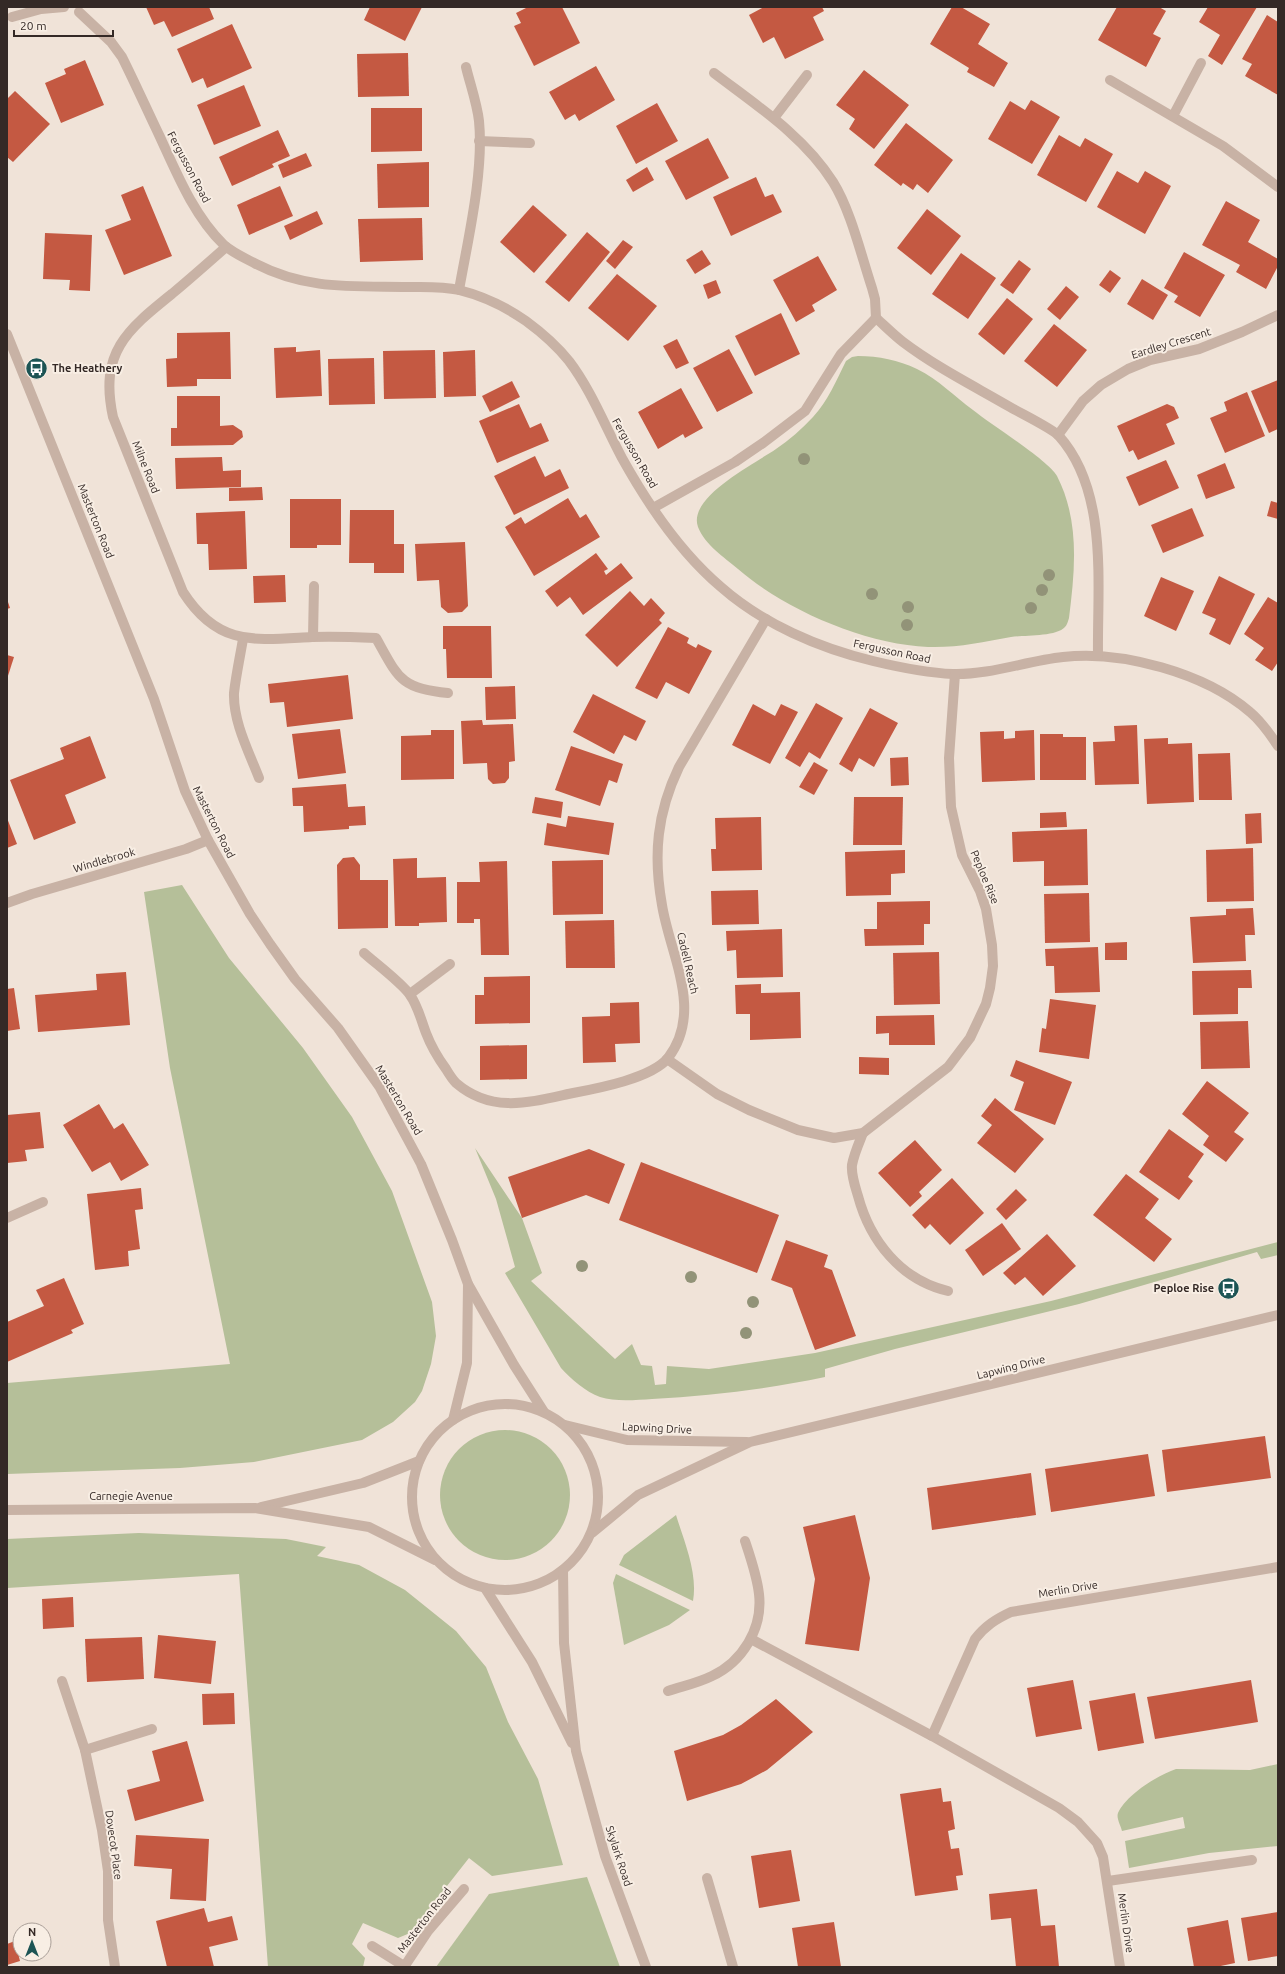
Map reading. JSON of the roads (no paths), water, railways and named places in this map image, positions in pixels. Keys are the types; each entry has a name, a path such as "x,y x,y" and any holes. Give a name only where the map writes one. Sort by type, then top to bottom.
{"street":[{"name":"Fergusson Road","path":"12,18 41,9 64,7 78,9 111,42 122,57 175,171 189,197 226,247 263,268 283,276 320,285 438,288 459,290 494,302 510,311 553,343 569,361 584,385 630,473 673,535 719,586 766,619 813,642 846,654 900,667 955,674 986,671 1066,656 1098,655 1134,659 1189,677 1234,700 1251,713 1278,746"},
{"path":"1173,116 1202,63"},
{"path":"459,290 475,194 479,141 479,120 466,67"},
{"path":"714,73 774,118 816,159 838,192 872,288 875,299 876,318 902,342 934,363 1058,435 1083,477 1095,516 1097,539 1098,655"},
{"path":"774,118 807,75"},
{"path":"1110,80 1223,146 1278,186"},
{"path":"479,141 530,143"},
{"name":"Milne Road","path":"226,247 136,323 122,340 115,353 110,373 109,401 113,417 183,592 191,604 213,624 243,639 280,640 313,637 376,638 401,678 421,690 448,693"},
{"name":"Eardley Crescent","path":"1058,435 1083,401 1101,385 1128,369 1150,360 1199,349 1242,332 1278,315"},
{"path":"653,508 735,462 763,443 805,410 841,354 876,318"},
{"name":"Masterton Road","path":"7,334 154,699 185,791 208,840 250,914 270,944 295,979 338,1028 383,1093 421,1164 468,1284 514,1365 544,1412"},
{"path":"313,637 314,586"},
{"name":"Cadell Reach","path":"364,953 410,994 436,1054 455,1082 466,1090 496,1102 514,1104 537,1101 624,1081 647,1072 667,1059 677,1042 682,1025 684,1012 684,992 662,906 657,859 658,837 662,812 668,791 680,767 766,619"},
{"path":"243,639 234,694 236,710 243,735 259,778"},
{"name":"Peploe Rise","path":"863,1133 948,1066 970,1038 978,1025 990,988 993,966 990,925 980,891 962,855 958,842 950,796 949,758 955,674"},
{"name":"Windlebrook","path":"7,904 32,894 186,849 208,840"},
{"path":"410,994 450,964"},
{"path":"667,1059 717,1094 749,1110 798,1130 834,1138 863,1133 852,1166 859,1202 868,1227 884,1250 903,1269 935,1288 948,1291"},
{"path":"7,1218 43,1202"},
{"name":"Masterton Road","path":"453,1420 467,1362 468,1284"},
{"name":"Lapwing Drive","path":"592,1533 638,1495 750,1442 1278,1315"},
{"path":"498,1404 522,1405 544,1412 565,1425 581,1442 592,1463 598,1486 598,1510 592,1533 580,1553 563,1570 545,1581 526,1588 505,1590 484,1588 459,1578 438,1562 422,1540 414,1514 412,1487 419,1461 433,1438 453,1420 474,1409 498,1404"},
{"name":"Lapwing Drive","path":"565,1425 627,1440 750,1442"},
{"name":"Carnegie Avenue","path":"255,1508 363,1483 419,1461"},
{"name":"Carnegie Avenue","path":"7,1510 255,1508 369,1527 438,1562"},
{"path":"668,1691 711,1677 728,1667 742,1654 751,1639 756,1625 759,1596 745,1541"},
{"name":"Merlin Drive","path":"932,1736 975,1639 982,1629 994,1620 1011,1612 1278,1567"},
{"name":"Skylark Road","path":"563,1570 564,1643 576,1751 605,1856 646,1967"},
{"name":"Skylark Road","path":"484,1588 532,1662 576,1751"},
{"name":"Merlin Drive","path":"751,1639 1032,1791 1078,1822 1097,1843 1103,1857 1108,1881 1120,1967"},
{"name":"Dovecot Place","path":"62,1681 85,1750 102,1830 108,1871 108,1920 115,1967"},
{"path":"85,1750 152,1729"},
{"path":"1108,1881 1252,1860"},
{"path":"707,1878 733,1967"},
{"name":"Masterton Road","path":"404,1966 428,1931 464,1889"},
{"path":"372,1946 404,1966"}],"place":[{"name":"The Heathery","path":"36,368"},
{"name":"Peploe Rise","path":"1229,1288"}]}
